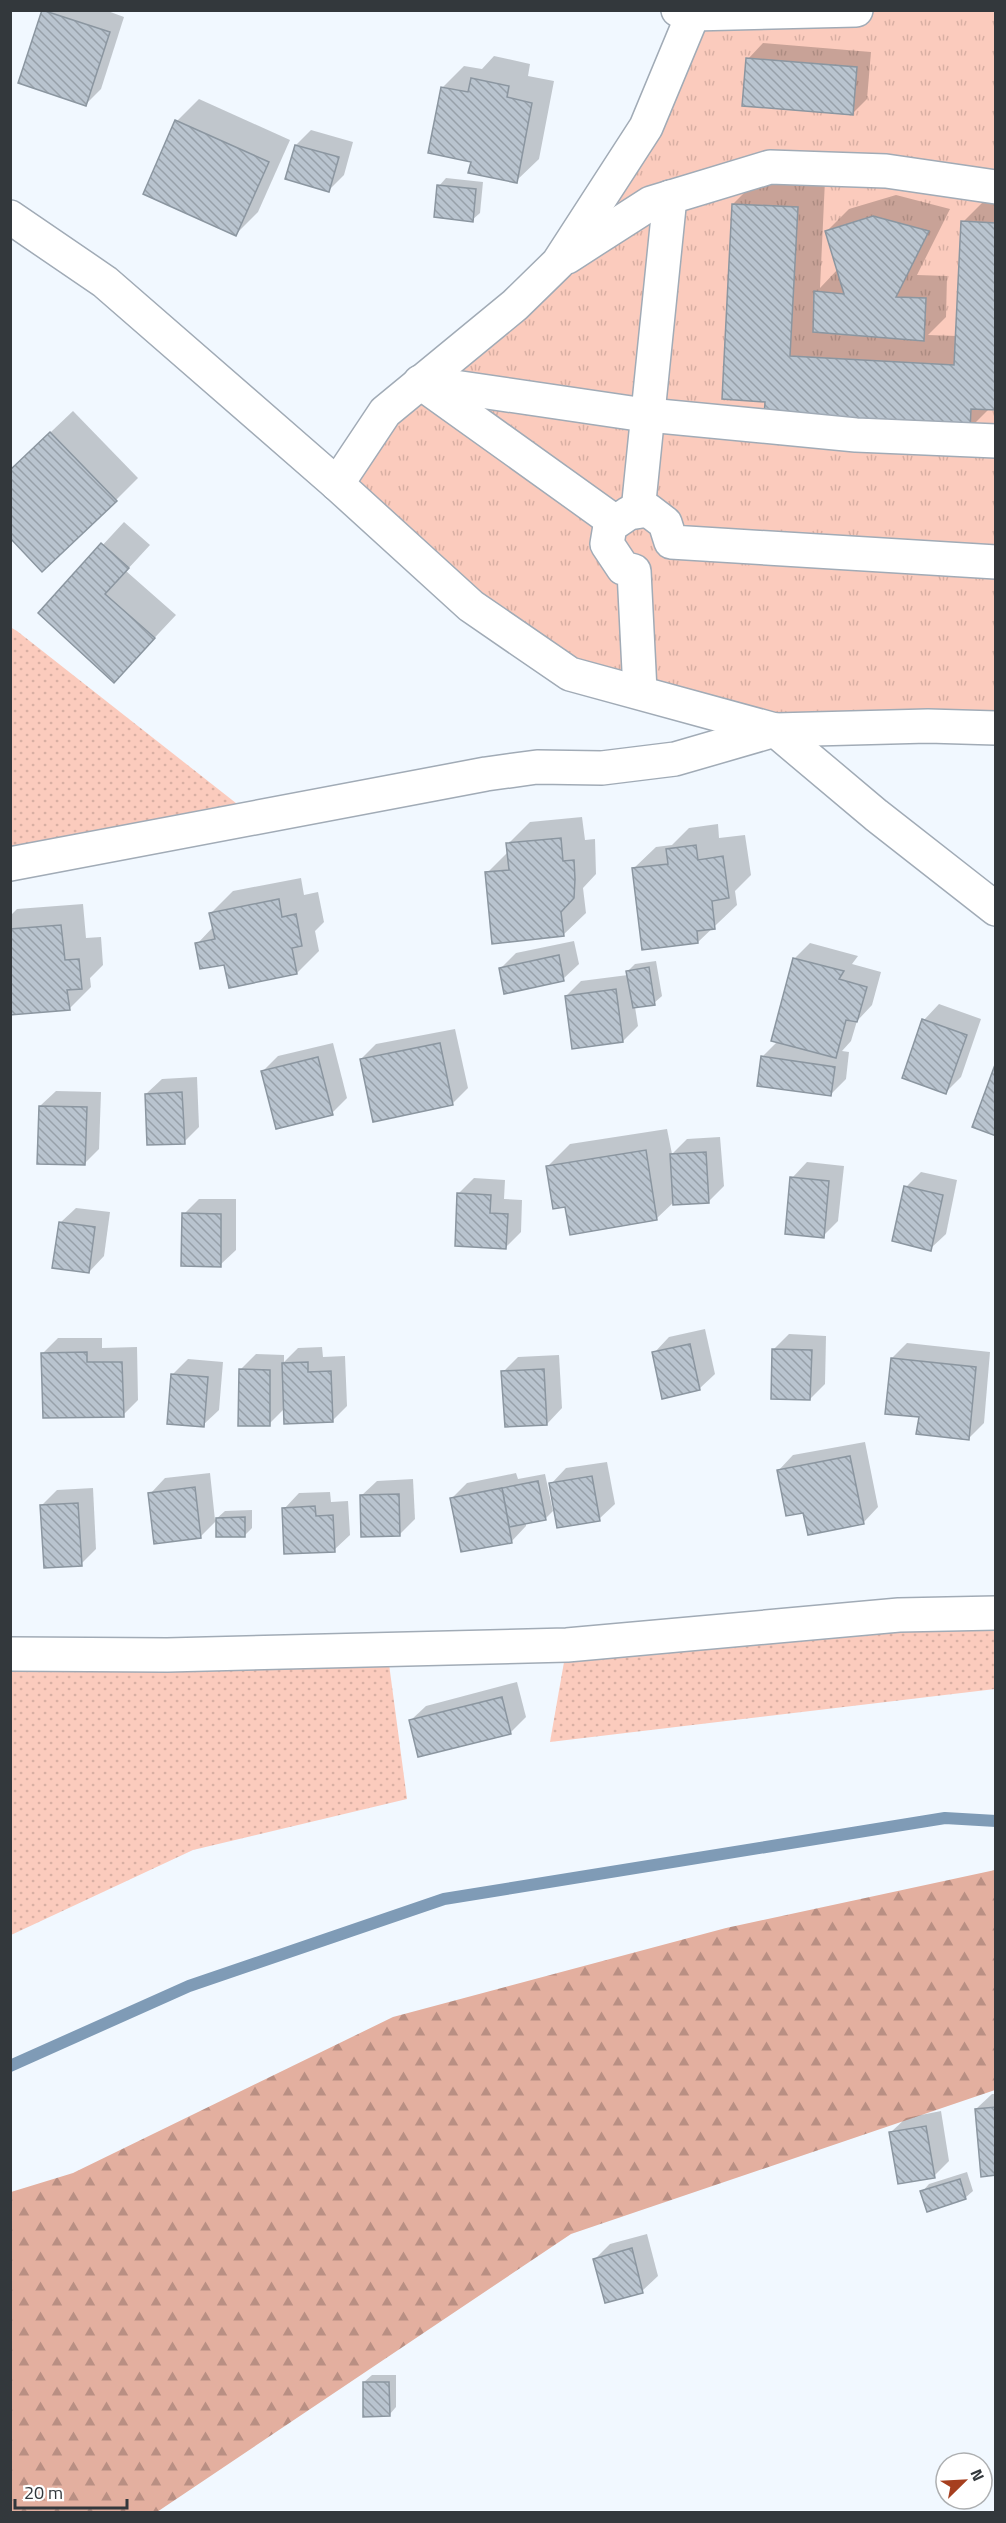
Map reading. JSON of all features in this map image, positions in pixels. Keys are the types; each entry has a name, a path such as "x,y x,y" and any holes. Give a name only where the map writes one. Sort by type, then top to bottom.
{"street":[{"path":"558,263 646,127 685,12 856,10"},
{"path":"337,484 385,412 515,305 558,263 651,203 770,167 886,171 996,188"},
{"path":"627,517 649,415 670,197"},
{"path":"10,217 105,282 337,484 471,606 570,674 775,729 876,815 996,909"},
{"path":"420,382 649,415 856,435 996,441"},
{"path":"420,382 627,517"},
{"path":"640,691 634,571 623,567 607,544 610,526 627,517 648,510 665,523 671,542 996,562"},
{"path":"10,864 486,774 537,767 612,768 675,759 775,729 928,726 996,728"},
{"path":"10,1654 167,1655 567,1645 899,1615 996,1613"}],"green space":[{"path":"856,10 995,11 995,728 842,728 566,680 331,500 385,412 558,263 693,14"},
{"path":"10,627 17,631 255,818 11,864"},
{"path":"995,1613 995,1689 550,1742 567,1645"},
{"path":"387,1649 407,1799 193,1850 11,1935 10,1654"},
{"path":"995,1870 995,2090 571,2234 157,2512 11,2512 11,2192 73,2173 393,2017 726,1928"}],"building":[{"path":"42,10 110,32 86,106 18,83"},
{"path":"746,58 857,67 853,115 742,106"},
{"path":"471,78 509,86 507,97 532,103 517,183 468,173 471,162 428,153 441,87 468,92"},
{"path":"175,120 269,162 236,236 143,194"},
{"path":"295,145 339,157 329,192 285,179"},
{"path":"437,185 476,189 473,222 434,217"},
{"path":"732,204 798,207 790,356 954,365 961,221 996,223 996,410 971,409 970,430 764,418 765,402 722,399"},
{"path":"873,216 929,231 896,297 926,298 924,341 813,332 814,291 844,294 825,231"},
{"path":"50,432 117,501 42,572 10,538 10,470"},
{"path":"101,543 129,568 105,594 155,638 114,683 38,613"},
{"path":"561,838 563,861 574,860 575,879 574,898 561,912 564,936 492,944 485,872 509,870 506,843"},
{"path":"696,845 698,860 723,856 729,898 712,901 715,929 697,931 698,943 642,950 632,868 668,864 666,849"},
{"path":"279,899 282,917 296,914 302,946 292,948 297,974 229,988 224,965 200,969 195,943 215,939 209,913"},
{"path":"61,925 65,960 79,959 82,989 67,990 70,1010 10,1015 10,929"},
{"path":"559,955 564,981 504,994 499,968"},
{"path":"793,958 844,971 839,979 867,987 857,1022 846,1020 836,1058 771,1041"},
{"path":"649,967 655,1005 633,1008 626,971"},
{"path":"616,989 623,1042 572,1049 565,996"},
{"path":"922,1019 967,1035 946,1094 902,1078"},
{"path":"440,1043 453,1105 373,1122 360,1059"},
{"path":"761,1056 835,1067 831,1096 757,1086"},
{"path":"318,1057 333,1115 276,1129 261,1071"},
{"path":"996,1062 996,1136 972,1127"},
{"path":"182,1092 185,1144 147,1145 145,1094"},
{"path":"39,1106 87,1107 85,1165 37,1164"},
{"path":"646,1150 657,1220 570,1235 565,1207 553,1209 546,1166"},
{"path":"706,1152 709,1203 673,1205 670,1154"},
{"path":"790,1177 829,1181 824,1238 785,1234"},
{"path":"904,1186 943,1195 931,1251 892,1241"},
{"path":"457,1193 491,1195 490,1213 508,1214 506,1249 455,1246"},
{"path":"182,1213 221,1214 221,1267 181,1266"},
{"path":"59,1222 95,1227 89,1273 52,1268"},
{"path":"690,1344 700,1390 662,1399 652,1352"},
{"path":"772,1349 812,1350 810,1400 771,1399"},
{"path":"87,1352 87,1362 122,1362 124,1417 43,1418 41,1353"},
{"path":"891,1358 976,1367 969,1440 916,1434 919,1417 885,1414"},
{"path":"308,1362 308,1372 331,1371 333,1422 284,1424 282,1363"},
{"path":"239,1369 270,1370 270,1426 238,1426"},
{"path":"544,1369 547,1425 505,1427 501,1371"},
{"path":"171,1374 208,1377 204,1427 167,1424"},
{"path":"850,1456 864,1524 808,1535 803,1513 786,1516 777,1470"},
{"path":"592,1476 600,1521 557,1528 549,1483"},
{"path":"538,1481 546,1520 509,1527 502,1488"},
{"path":"195,1487 201,1538 154,1544 148,1493"},
{"path":"502,1488 512,1543 461,1552 450,1498"},
{"path":"399,1494 400,1536 361,1537 360,1495"},
{"path":"78,1503 82,1566 44,1568 40,1505"},
{"path":"315,1506 316,1516 333,1515 335,1552 284,1554 282,1508"},
{"path":"245,1517 245,1537 216,1537 216,1518"},
{"path":"502,1697 511,1734 418,1757 409,1720"},
{"path":"996,2107 996,2175 981,2177 975,2109"},
{"path":"926,2126 935,2178 898,2184 889,2132"},
{"path":"960,2179 966,2199 927,2212 920,2191"},
{"path":"632,2248 643,2293 605,2303 593,2259"},
{"path":"363,2382 389,2382 390,2416 363,2417"}],"waterway":[{"path":"10,2066 189,1986 444,1899 945,1818 996,1821"}]}
